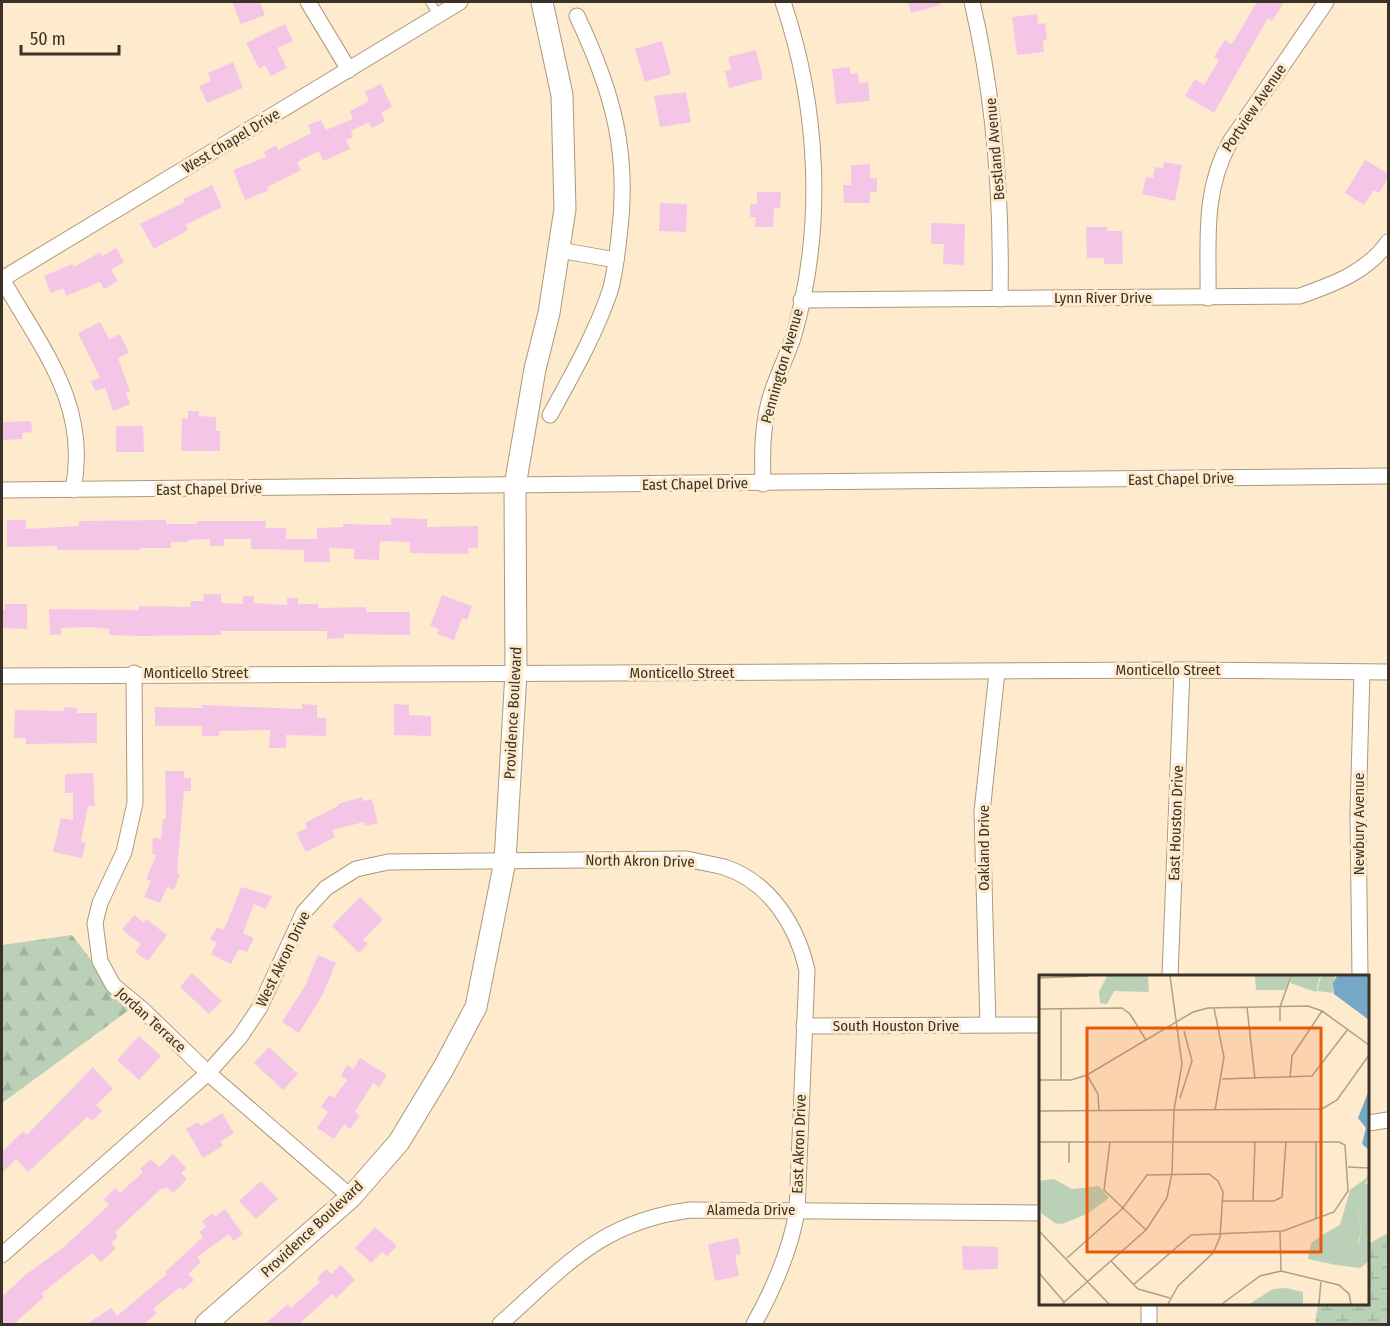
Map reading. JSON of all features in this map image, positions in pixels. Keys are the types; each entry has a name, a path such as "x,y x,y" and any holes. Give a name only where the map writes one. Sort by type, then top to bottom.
{"main road":[{"name":"Providence Boulevard","path":"206,1324 351,1197 399,1142 443,1069 476,1007 505,861 516,673 515,486 525,420 549,313 565,209 562,95 542,2"}],"street":[{"path":"308,2 349,70"},
{"name":"West Chapel Drive","path":"2,279 349,70 433,7 460,2"},
{"name":"Pennington Avenue","path":"763,484 762,441 772,391 792,338 811,242 814,170 804,78 783,2"},
{"name":"Bestland Avenue","path":"972,2 985,58 997,146 1001,221 1000,299"},
{"name":"Portview Avenue","path":"1208,298 1210,194 1217,165 1230,142 1326,2"},
{"path":"550,415 598,323 610,289 624,195 621,153 613,111 600,64 577,16"},
{"name":"Lynn River Drive","path":"801,300 1300,296 1339,283 1367,265 1389,242"},
{"path":"559,250 616,260"},
{"path":"2,279 66,391 78,437 78,467 73,490"},
{"name":"East Chapel Drive","path":"2,490 1389,476"},
{"name":"Monticello Street","path":"2,676 134,673 1182,670 1362,672"},
{"name":"East Houston Drive","path":"1170,975 1182,670"},
{"name":"Oakland Drive","path":"988,1025 982,812 997,672"},
{"path":"1362,672 1389,672"},
{"name":"Newbury Avenue","path":"1360,975 1358,813 1362,672"},
{"name":"Jordan Terrace","path":"134,673 135,803 124,852 100,903 95,941 100,961 113,985 143,1010 208,1073 351,1197"},
{"name":"North Akron Drive","path":"505,861 687,860 725,868 762,889 781,908 801,944 807,970 804,1026"},
{"name":"West Akron Drive","path":"2,1255 208,1073 240,1037 260,1007 304,912 326,888 356,869 388,862 505,861"},
{"path":"988,1025 1039,1025"},
{"name":"South Houston Drive","path":"804,1026 988,1025"},
{"name":"East Akron Drive","path":"754,1324 773,1290 792,1237 797,1210 804,1026"},
{"path":"1369,1123 1389,1120"},
{"name":"Alameda Drive","path":"500,1324 590,1245 620,1227 657,1214 690,1210 1039,1213"},
{"path":"1149,1305 1149,1324"}],"green space":[{"path":"72,935 129,1010 2,1103 2,945"},
{"path":"1388,1233 1388,1324 1315,1324 1318,1305 1369,1305 1369,1243"}],"building":[{"path":"232,2 260,2 265,15 241,24"},
{"path":"908,2 940,2 940,5 911,13"},
{"path":"1257,2 1284,2 1272,21 1268,18 1214,113 1185,96 1195,79 1204,85 1219,60 1214,57 1225,40 1232,44"},
{"path":"1037,14 1038,24 1045,23 1047,40 1043,40 1044,52 1017,55 1012,17"},
{"path":"285,24 293,41 277,48 287,68 271,76 265,65 259,69 246,43"},
{"path":"662,41 671,74 645,82 635,49"},
{"path":"756,50 763,79 729,88 725,71 731,70 728,57"},
{"path":"233,62 243,88 207,103 199,86 211,81 208,73"},
{"path":"850,67 850,74 858,73 859,83 868,82 870,101 836,104 832,69"},
{"path":"381,84 392,107 381,113 385,121 372,128 369,122 351,131 353,137 346,140 350,149 323,161 319,151 297,162 301,170 267,187 269,190 245,200 233,170 266,157 264,152 276,145 278,150 311,133 308,125 321,120 326,130 353,119 350,111 369,101 365,92"},
{"path":"686,92 691,122 660,127 654,96"},
{"path":"1365,160 1389,174 1389,177 1379,193 1374,190 1364,205 1345,193"},
{"path":"1164,162 1182,165 1175,201 1142,194 1146,177 1153,178 1155,167 1163,168"},
{"path":"870,164 870,178 877,178 877,192 870,192 870,203 844,203 843,185 851,185 851,165"},
{"path":"212,185 222,207 185,225 188,230 154,249 140,224 185,202 183,199"},
{"path":"757,192 781,192 780,208 774,208 773,227 755,227 756,217 750,217 750,204 757,204"},
{"path":"660,203 687,204 686,232 659,231"},
{"path":"931,223 965,224 964,265 943,264 944,244 931,244"},
{"path":"1086,227 1107,227 1107,231 1122,231 1123,264 1104,264 1104,258 1087,258"},
{"path":"116,248 124,262 111,270 118,281 104,289 100,282 66,296 63,288 51,293 44,276 72,264 74,267 100,252 102,256"},
{"path":"100,322 109,339 120,334 129,353 118,358 130,391 126,393 130,404 113,411 105,388 95,391 91,381 100,377 78,333"},
{"path":"188,411 199,411 199,416 216,417 216,431 220,431 220,451 181,451 182,418 188,419"},
{"path":"31,421 32,432 22,433 22,439 2,440 2,422"},
{"path":"116,426 143,426 144,452 116,452"},
{"path":"391,518 427,519 427,527 478,526 478,548 468,548 469,554 410,553 410,542 380,541 379,560 354,559 354,549 329,548 330,562 304,562 304,550 251,549 251,539 224,539 224,546 210,546 210,539 188,540 188,542 171,542 171,548 140,548 140,550 57,550 57,546 7,547 7,520 26,520 26,529 79,526 79,521 166,520 166,524 197,524 197,521 266,521 265,528 286,528 286,539 317,539 317,528 343,527 343,524 391,525"},
{"path":"204,594 221,594 221,603 243,604 243,596 254,596 254,603 287,605 287,598 298,598 298,604 318,604 318,608 366,607 366,612 410,612 410,635 344,634 344,638 327,639 327,631 221,631 221,635 138,636 109,635 109,629 92,627 61,628 61,634 50,635 49,609 139,610 139,606 190,607 191,601 203,601"},
{"path":"442,595 472,606 467,620 462,618 454,640 437,634 439,629 430,626"},
{"path":"5,604 27,604 27,629 2,628 2,610 5,610"},
{"path":"302,704 317,705 317,718 326,718 326,736 286,735 286,748 269,748 270,730 219,731 219,736 202,736 202,726 155,726 155,707 202,708 202,705 302,709"},
{"path":"394,704 409,705 409,715 431,716 431,736 394,735"},
{"path":"64,707 77,708 77,713 97,713 97,743 26,744 26,738 14,738 15,710 64,711"},
{"path":"165,771 184,771 184,778 191,778 191,791 184,791 177,873 180,874 174,890 167,887 160,903 144,897 151,881 146,879 156,855 152,854 153,838 161,839 163,819 166,819"},
{"path":"93,773 95,806 88,806 81,842 86,843 82,858 53,852 61,818 73,820 73,793 65,793 65,774"},
{"path":"362,797 363,801 372,799 378,823 365,826 364,822 332,830 335,837 306,852 296,833 307,828 305,823 338,804"},
{"path":"241,887 272,896 266,909 254,904 243,933 254,938 247,952 239,949 231,964 211,954 217,942 210,940 217,927 223,930 226,925"},
{"path":"360,897 383,919 363,940 368,944 359,953 332,926"},
{"path":"134,915 144,923 146,919 167,935 148,961 135,952 141,944 122,930"},
{"path":"318,955 336,963 323,994 299,1033 282,1022 305,986"},
{"path":"192,973 222,1001 209,1014 180,987"},
{"path":"139,1036 161,1056 139,1080 117,1060"},
{"path":"269,1047 298,1074 283,1090 254,1063"},
{"path":"360,1058 387,1075 379,1087 373,1083 355,1112 360,1116 350,1129 344,1124 334,1139 317,1128 328,1112 321,1107 329,1095 334,1098 347,1080 341,1076 347,1065 353,1069"},
{"path":"93,1067 113,1089 96,1105 102,1111 92,1121 87,1117 28,1172 16,1159 2,1173 2,1152 23,1131 27,1135"},
{"path":"222,1113 234,1133 220,1142 223,1146 203,1158 186,1129 198,1122 201,1126"},
{"path":"173,1154 186,1168 181,1173 187,1179 173,1193 167,1187 160,1190 115,1232 118,1236 111,1243 116,1248 101,1262 92,1253 41,1294 44,1297 14,1324 2,1324 2,1297 24,1276 64,1247 109,1205 104,1199 116,1188 120,1193 143,1172 140,1169 151,1159 159,1167"},
{"path":"261,1181 278,1199 256,1219 239,1201"},
{"path":"225,1209 243,1234 233,1241 229,1234 197,1257 201,1262 188,1274 194,1280 183,1290 180,1287 153,1309 157,1313 144,1324 87,1324 111,1308 117,1316 167,1274 165,1272 203,1237 199,1232 206,1227 202,1221 213,1213 215,1217"},
{"path":"375,1227 397,1246 387,1256 382,1252 371,1263 355,1248"},
{"path":"738,1238 741,1254 735,1255 739,1276 715,1281 708,1244"},
{"path":"962,1246 998,1247 998,1269 963,1270"},
{"path":"341,1265 355,1280 336,1298 332,1294 299,1324 265,1324 288,1304 291,1308 320,1282 317,1278 326,1269 331,1274"}]}
